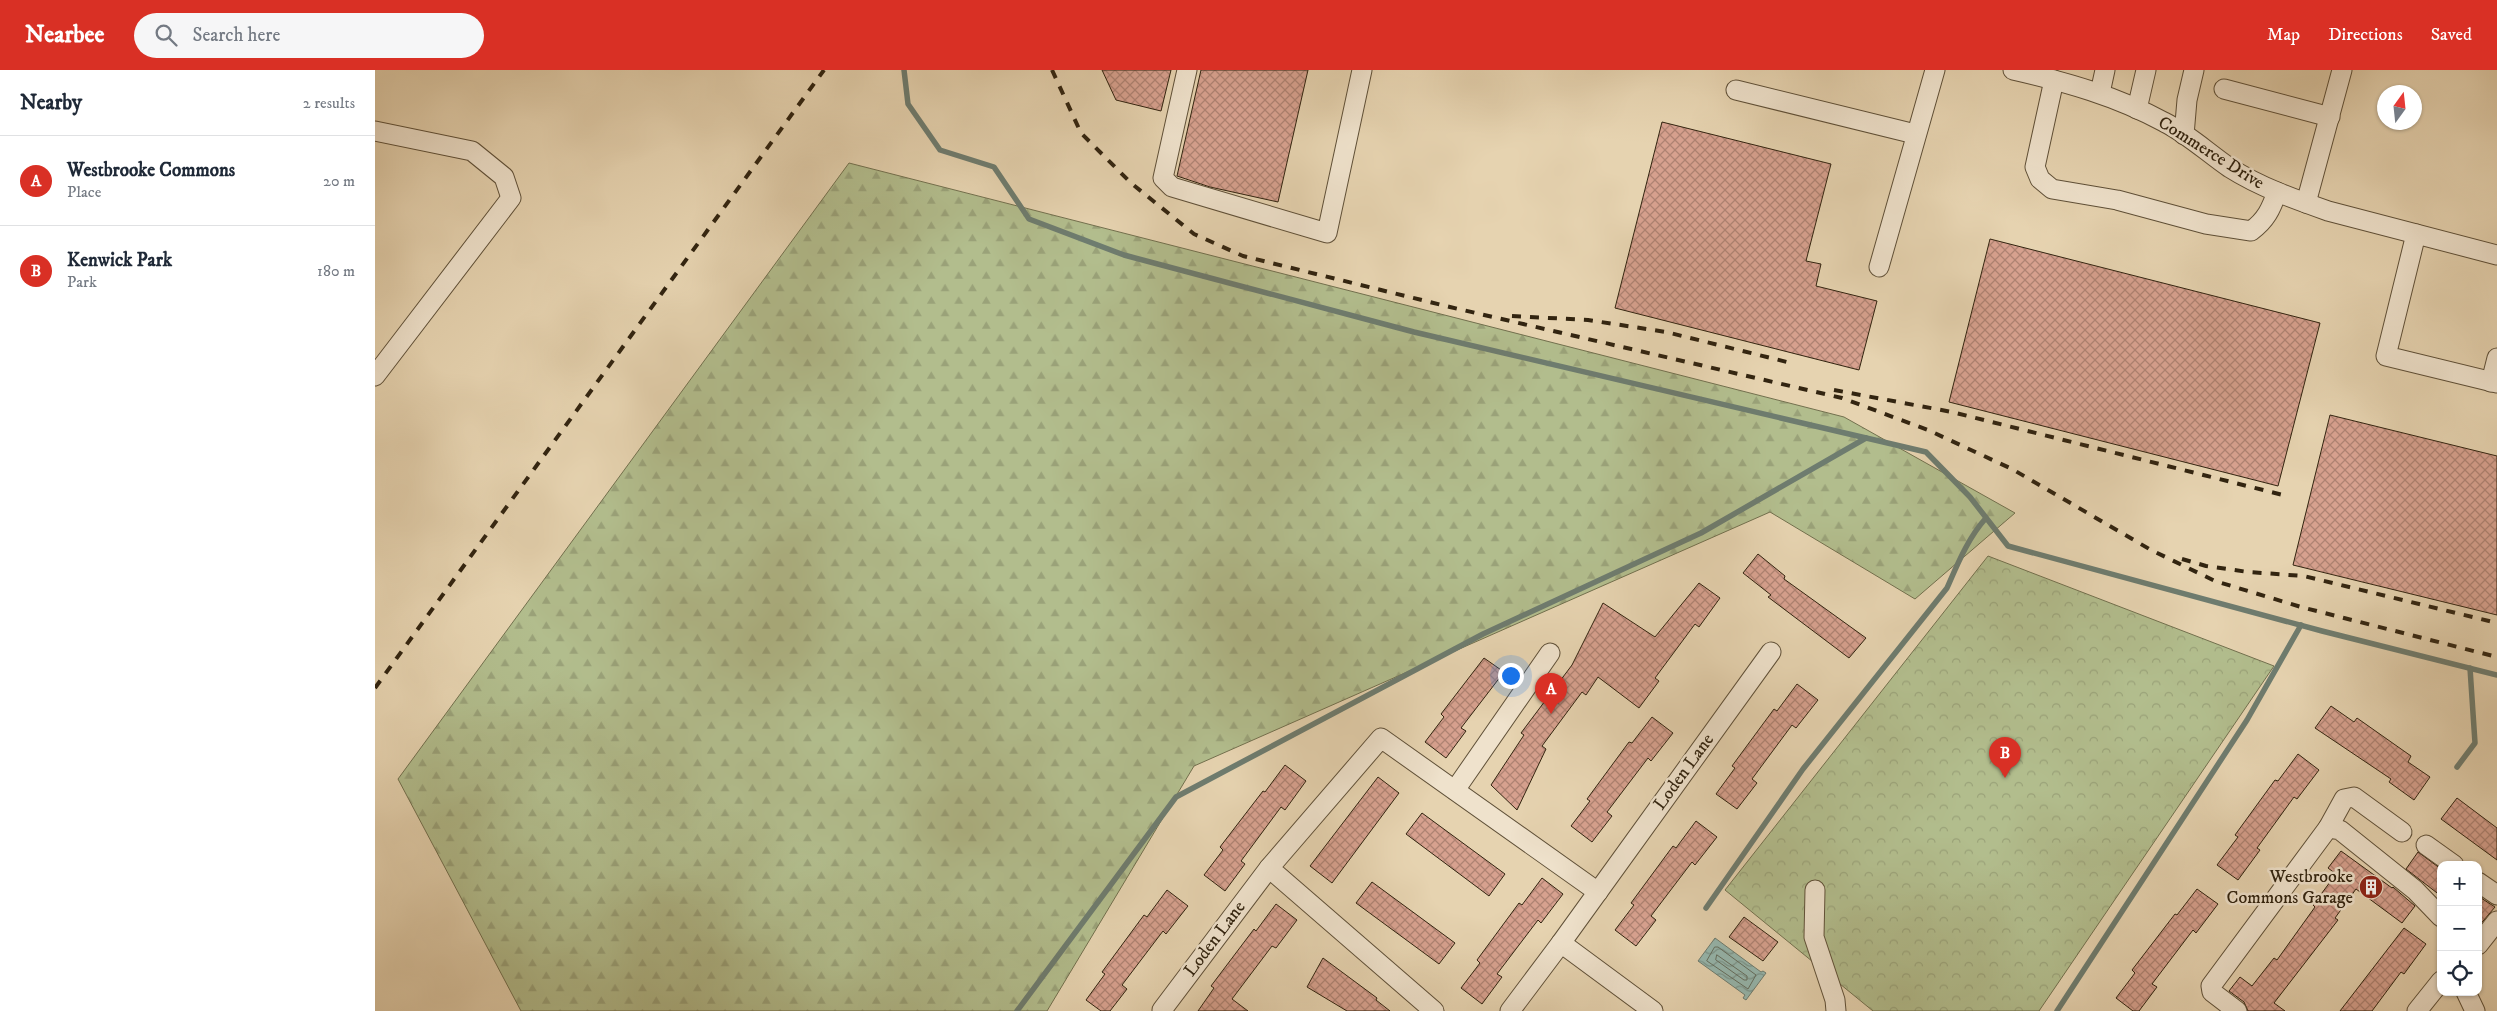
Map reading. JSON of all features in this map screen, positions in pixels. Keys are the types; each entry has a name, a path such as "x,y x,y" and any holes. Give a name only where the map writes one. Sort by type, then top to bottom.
{"street":[{"path":"1187,70 1163,178 1171,187 1327,233 1362,70"},
{"path":"1879,267 1915,134 1935,70"},
{"name":"Commerce Drive","path":"2013,70 2099,93 2137,109 2165,123 2231,168 2277,192 2306,203 2497,255"},
{"path":"2099,93 2105,70"},
{"path":"2137,109 2146,70"},
{"path":"2184,135 2187,100 2194,70"},
{"path":"2306,203 2342,70"},
{"path":"2054,80 2035,167 2040,179 2052,189 2117,200 2206,224 2251,231 2262,224 2270,212 2277,192"},
{"path":"2224,89 2330,117"},
{"path":"1736,90 1915,134"},
{"path":"375,131 472,151 504,176 511,198 375,376"},
{"path":"2416,234 2386,356 2494,382 2497,358"},
{"name":"Loden Lane","path":"1510,1011 1771,652"},
{"path":"1455,790 1550,653"},
{"name":"Loden Lane","path":"1162,1010 1269,868 1381,738 1598,892"},
{"path":"2237,1011 2212,992 2211,986 2328,828 2344,799 2354,797 2402,832"},
{"path":"2328,828 2340,830 2407,884 2437,914"},
{"path":"2426,845 2448,861"},
{"path":"1269,868 1434,1011"},
{"path":"2482,885 2497,895"},
{"path":"1815,890 1814,937 1835,1000 1836,1011"},
{"path":"2482,940 2497,921"},
{"path":"1561,943 1653,1011"},
{"path":"2417,1011 2437,986"},
{"path":"2468,996 2475,1011"}],"green space":[{"path":"849,163 1844,417 2015,513 1915,599 1770,512 1194,766 1047,1011 521,1011 398,779"},
{"path":"1988,556 2274,666 2039,1011 1873,1011 1725,890"}],"water":[{"path":"1715,938 1761,972 1766,973 1746,1000 1743,998 1745,995 1698,961"}],"building":[{"path":"1102,70 1171,70 1161,111 1116,100"},
{"path":"1201,70 1308,70 1278,202 1210,187 1177,176"},
{"path":"1662,122 1831,164 1806,261 1821,264 1816,286 1877,301 1859,370 1615,308"},
{"path":"1990,239 2320,323 2278,486 1949,402"},
{"path":"2330,415 2497,456 2497,615 2293,565"},
{"path":"1758,554 1785,576 1784,579 1866,638 1849,658 1768,597 1771,595 1743,573"},
{"path":"1699,583 1720,598 1699,627 1695,624 1655,678 1659,681 1639,708 1598,677 1586,695 1582,692 1542,746 1546,749 1517,810 1491,785 1524,735 1521,733 1572,665 1603,603 1655,637"},
{"path":"1484,658 1504,672 1461,728 1466,731 1446,758 1425,742 1444,717 1441,714"},
{"path":"1797,684 1818,700 1796,728 1792,725 1752,779 1757,783 1737,809 1716,794 1735,768 1732,766 1774,709 1777,711"},
{"path":"2331,706 2354,722 2357,718 2411,756 2408,762 2430,777 2414,800 2389,782 2391,779 2315,728"},
{"path":"1652,717 1673,733 1651,761 1648,758 1607,812 1612,816 1592,842 1571,826 1590,801 1587,799 1629,742 1632,743"},
{"path":"2298,754 2319,770 2297,799 2294,797 2257,848 2260,850 2238,880 2217,865 2238,837 2235,835 2275,780 2278,781"},
{"path":"1285,765 1306,781 1285,810 1281,807 1241,861 1245,864 1225,891 1204,875 1223,850 1220,847"},
{"path":"1378,777 1399,793 1332,883 1310,866"},
{"path":"2457,798 2497,828 2497,860 2441,819"},
{"path":"1422,813 1505,874 1489,896 1406,834"},
{"path":"1696,821 1717,837 1695,865 1692,862 1651,916 1656,920 1636,946 1615,930 1634,905 1631,903 1673,846 1676,848"},
{"path":"2341,851 2393,887 2415,906 2402,923 2356,889 2335,918 2338,920 2274,1003 2285,1011 2248,1011 2244,1002 2229,991 2240,977 2252,986 2274,958 2277,960 2336,874 2328,868"},
{"name":"Westbrooke Commons Garage","path":"2418,852 2437,866 2437,893 2406,869"},
{"path":"1542,878 1563,894 1541,923 1538,920 1497,974 1502,977 1482,1004 1461,988 1480,963 1477,960 1519,903 1522,905"},
{"path":"1372,882 1455,943 1439,964 1356,903"},
{"path":"2197,889 2218,904 2196,933 2193,930 2152,984 2157,987 2139,1011 2133,1011 2116,998 2135,973 2132,970 2175,914 2177,915"},
{"path":"1167,890 1188,906 1166,934 1163,931 1122,985 1127,989 1110,1011 1101,1011 1086,1000 1105,974 1102,972 1144,915 1147,917"},
{"path":"2482,899 2495,907 2482,922"},
{"path":"1276,904 1297,920 1276,948 1272,946 1232,999 1248,1011 1198,1011 1214,988 1211,986 1254,929 1256,931"},
{"path":"1744,917 1778,942 1763,961 1729,937"},
{"path":"2404,928 2426,944 2404,974 2401,972 2372,1011 2340,1011"},
{"path":"1323,958 1377,998 1376,1000 1390,1011 1347,1011 1307,987"}],"waterway":[{"path":"904,70 908,104 940,150 994,167 1029,219 1124,255 1414,332 1926,452 1970,497 2008,546 2322,631 2497,675"},
{"path":"1017,1011 1176,797 1483,634 1701,533 1866,438"},
{"path":"1706,908 1803,769 1947,588 1969,542 1986,518"},
{"path":"2057,1011 2247,720 2301,625"},
{"path":"2457,767 2475,743 2470,668"}],"railway":[{"path":"375,688 824,70"},
{"path":"1052,70 1081,133 1131,183 1194,234 1243,256 1450,307 1842,398 1928,430 2012,469 2151,550 2215,581 2301,607 2497,657"},
{"path":"1512,316 1588,320 1666,332 1787,362"},
{"path":"1834,390 1952,412 2287,496"},
{"path":"2182,559 2206,566 2248,572 2304,576 2497,623"}],"place":[{"name":"Westbrooke Commons","path":"1551,714"},
{"name":"Kenwick Park","path":"2005,778"},
{"name":"Westbrooke Commons Garage","path":"2371,887"}]}
